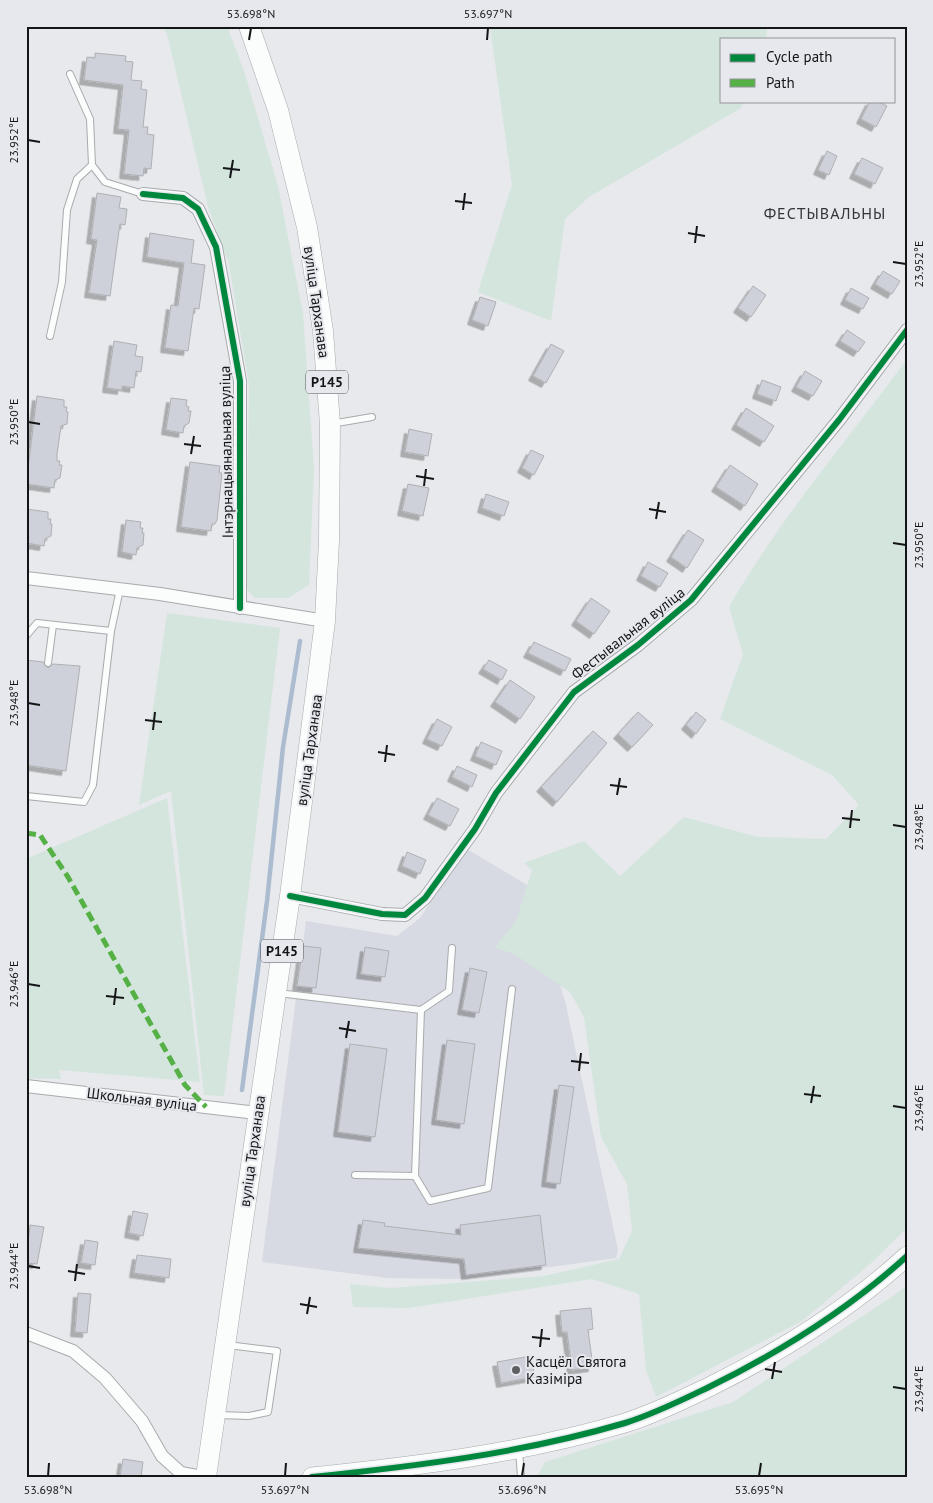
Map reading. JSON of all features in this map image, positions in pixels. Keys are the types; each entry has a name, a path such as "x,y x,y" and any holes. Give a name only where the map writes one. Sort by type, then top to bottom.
{"main road":[{"name":"вуліца Тарханава","path":"206,1477 257,1113 290,896 325,621 329,530 330,424 323,331 307,227 278,110 249,26"}],"street":[{"name":"Інтэрнацыянальная вуліца","path":"143,194 183,198 198,209 216,246 240,381 240,608"},
{"name":"Фестывальная вуліца","path":"290,896 382,914 405,915 425,898 475,829 496,793 574,692 638,645 691,600 827,435 907,330"},
{"path":"26,578 120,589 325,621"},
{"name":"Школьная вуліца","path":"26,1086 257,1113"},
{"path":"312,1477 412,1466 519,1449 627,1422 672,1405 728,1378 787,1346 839,1311 907,1256"},
{"path":"26,1333 73,1352 105,1378 142,1421 162,1456 181,1473 202,1477"}],"lane":[{"path":"70,74 90,119 92,165 105,182 143,194"},
{"path":"50,336 62,282 67,210 78,179 92,165"},
{"path":"330,424 372,417"},
{"path":"26,796 84,802 93,785 111,631 120,589"},
{"path":"26,636 37,623 111,631"},
{"path":"48,663 54,625"},
{"path":"276,992 422,1010 449,991 452,948"},
{"path":"422,1010 415,1176 430,1201 488,1188 512,989"},
{"path":"355,1175 415,1176"},
{"path":"215,1414 250,1416 268,1412 277,1351 225,1345"},
{"path":"519,1449 521,1477"}],"shaded area":[{"path":"162,26 227,26 244,71 278,186 303,313 314,469 309,585 288,598 254,598 246,588 249,385 229,264 208,207 167,34"},
{"path":"490,26 767,26 766,38 720,38 720,102 743,102 741,108 589,197 565,219 551,321 478,292 512,185"},
{"path":"907,359 907,1228 870,1264 802,1321 656,1397 646,1370 639,1294 592,1279 409,1308 353,1307 350,1284 391,1288 544,1276 619,1259 632,1231 627,1184 601,1137 584,1017 570,992 516,955 495,947 516,921 532,870 524,863 584,841 620,876 684,817 758,837 826,839 859,805 832,775 720,719 743,654 729,607 792,511"},
{"path":"167,613 280,628 224,1096 204,1095 171,791 139,805"},
{"path":"167,798 200,1082 59,1070 61,1079 26,1078 26,859"},
{"path":"467,849 532,888 566,1005 618,1250 616,1258 463,1279 387,1278 262,1262 306,921 397,936 420,918"},
{"path":"907,1285 907,1477 537,1477 545,1462 733,1402"}],"building":[{"path":"95,53 126,56 125,61 133,62 131,80 142,81 141,89 147,90 143,127 148,127 147,134 154,135 151,169 144,168 143,176 124,174 129,130 118,129 123,85 84,80 87,57 95,58"},
{"path":"870,102 879,102 887,106 876,127 861,119"},
{"path":"827,151 837,156 829,175 818,170"},
{"path":"862,158 883,168 875,184 854,174"},
{"path":"97,193 121,197 119,208 127,209 125,225 120,224 110,296 89,293 97,240 91,239"},
{"path":"150,233 194,240 191,263 205,265 199,309 194,308 188,351 165,348 171,305 178,306 184,263 147,257"},
{"path":"883,271 900,281 892,294 875,284"},
{"path":"753,286 766,295 751,317 738,308"},
{"path":"851,288 869,298 863,309 845,300"},
{"path":"480,297 496,302 488,326 472,320"},
{"path":"847,330 865,342 858,352 840,341"},
{"path":"114,341 137,345 135,356 143,357 141,372 136,371 134,388 122,386 122,390 107,388"},
{"path":"551,344 564,351 546,383 533,376"},
{"path":"805,371 822,381 813,396 796,387"},
{"path":"762,380 781,387 776,401 757,394"},
{"path":"37,396 64,400 64,407 67,407 66,411 68,412 67,424 61,426 57,461 60,461 59,465 62,465 60,478 55,480 54,488 26,484"},
{"path":"171,398 187,400 186,406 189,407 188,411 191,411 189,423 184,426 183,433 166,430"},
{"path":"746,408 774,426 764,442 736,425"},
{"path":"409,429 432,434 428,456 405,452"},
{"path":"531,450 544,456 534,475 522,468"},
{"path":"190,462 220,466 219,473 222,473 217,520 215,524 212,524 211,531 181,527"},
{"path":"730,465 758,484 745,506 716,487"},
{"path":"408,484 429,488 423,516 402,511"},
{"path":"486,494 509,502 504,516 482,508"},
{"path":"26,509 48,512 48,519 51,519 50,524 52,524 51,536 45,539 44,546 26,543"},
{"path":"126,520 141,522 140,528 143,528 143,545 137,548 136,555 122,552"},
{"path":"688,530 704,540 687,568 671,557"},
{"path":"648,562 668,573 660,587 641,576"},
{"path":"591,598 610,611 594,634 576,621"},
{"path":"534,642 571,659 565,671 528,653"},
{"path":"26,660 43,662 48,668 53,664 80,666 66,771 26,765"},
{"path":"489,660 507,670 502,680 483,669"},
{"path":"510,680 535,697 520,719 495,702"},
{"path":"638,712 653,725 632,747 618,734"},
{"path":"696,712 706,720 696,734 686,725"},
{"path":"437,719 452,727 442,746 427,739"},
{"path":"593,731 607,743 557,802 541,787"},
{"path":"481,742 502,751 496,765 475,756"},
{"path":"457,766 477,775 472,787 452,777"},
{"path":"437,798 459,809 450,826 428,815"},
{"path":"407,852 426,860 420,874 402,866"},
{"path":"303,946 321,948 316,988 297,986"},
{"path":"365,947 389,951 385,977 361,974"},
{"path":"470,968 487,972 479,1013 462,1010"},
{"path":"447,1040 475,1044 464,1124 436,1120"},
{"path":"350,1044 387,1049 375,1137 338,1132"},
{"path":"559,1085 574,1087 560,1184 546,1182"},
{"path":"133,1211 148,1214 143,1236 129,1233"},
{"path":"540,1215 546,1265 466,1275 464,1259 358,1248 363,1220 385,1223 384,1226 461,1235 460,1225"},
{"path":"30,1225 44,1227 37,1264 26,1263"},
{"path":"85,1240 98,1242 95,1265 81,1263"},
{"path":"137,1255 171,1259 169,1278 134,1273"},
{"path":"78,1293 91,1294 87,1333 75,1332"},
{"path":"591,1308 593,1329 588,1330 593,1367 572,1370 567,1332 562,1332 560,1311"},
{"name":"Касцёл Святога Казіміра","path":"531,1356 535,1377 501,1383 497,1362"},
{"path":"123,1459 143,1462 141,1477 120,1477"}],"waterway":[{"path":"242,1090 267,901 283,747 300,641"}],"marked path":[{"path":"26,833 40,835 68,877 185,1085 206,1107"}],"cycle path":[{"path":"143,194 183,198 198,209 216,247 240,381 240,608"},
{"path":"290,896 382,914 405,915 425,898 475,829 496,793 574,692 638,645 691,600 839,420 907,330"},
{"path":"312,1477 470,1457 548,1443 636,1419 735,1374 812,1329 861,1294 907,1256"}],"place":[{"name":"Касцёл Святога Казіміра","path":"516,1370"}],"district":[{"name":"ФЕСТЫВАЛЬНЫ","path":"825,213"}]}
